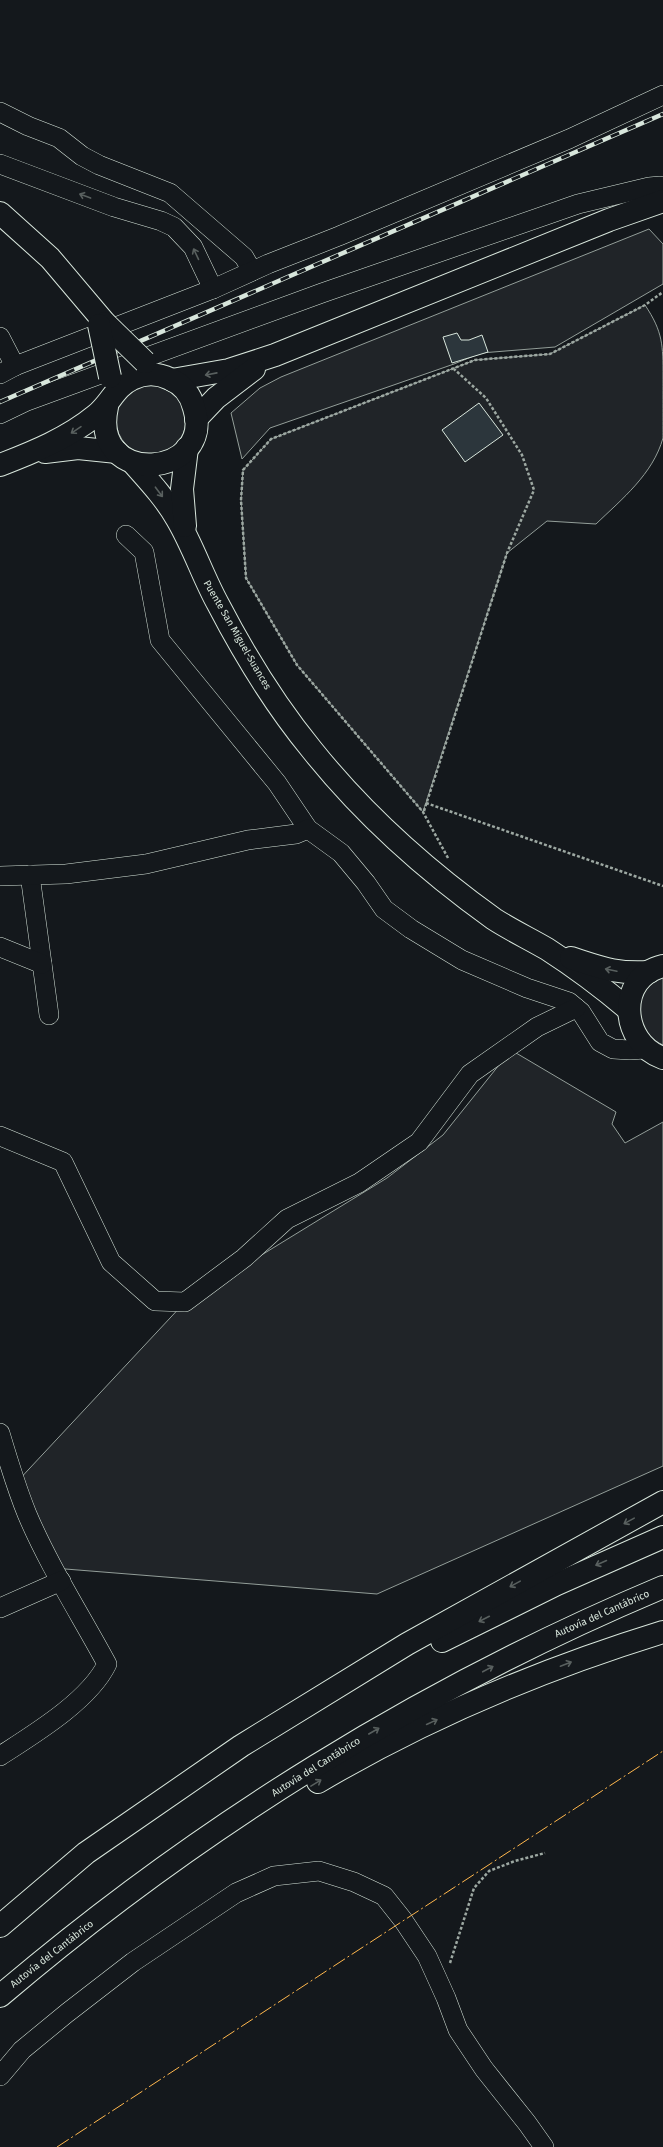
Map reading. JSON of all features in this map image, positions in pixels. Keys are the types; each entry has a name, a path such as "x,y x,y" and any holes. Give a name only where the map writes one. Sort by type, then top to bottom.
{"main road":[{"path":"0,465 67,436 110,392 133,378 159,372 229,370 276,355 609,220 663,201"},
{"path":"0,213 50,258 90,304 102,324 190,396 196,419 194,434 187,448 172,461 163,464 153,466 125,457 78,448 23,456"},
{"path":"102,324 110,392 106,431 108,438 125,457"},
{"path":"196,419 227,388 276,355"},
{"name":"Puente San Miguel-Suances","path":"186,535 182,489 187,448"},
{"name":"Puente San Miguel-Suances","path":"125,457 161,494 186,535 214,598 255,670 289,720 322,762 375,819 429,869 496,920 547,950 608,992 629,1010"},
{"name":"Puente San Miguel-Suances","path":"547,950 603,969 624,973 656,969"},
{"name":"Puente San Miguel-Suances","path":"654,1054 633,1031 629,1010 635,989 656,969"},
{"path":"0,1926 86,1853 241,1746 407,1644 663,1502"},
{"path":"0,1936 74,1877 177,1801 242,1757 318,1710 480,1621 564,1580 663,1537"},
{"name":"Autovía del Cantábrico","path":"0,1998 54,1951 164,1868 239,1815 315,1766 427,1701 500,1662 580,1623 663,1587"},
{"path":"0,1998 142,1896 239,1831 338,1770 394,1740 490,1695 591,1655 663,1632"}],"street":[{"path":"0,337 7,370 213,289 252,271 569,139 663,95"},
{"path":"0,112 28,126 59,138 82,156 98,165 170,193 244,257 252,271"},
{"path":"0,164 114,207 162,221 174,227 193,247 213,289"},
{"path":"0,414 27,401 187,342 578,204 649,187 660,186 663,188"},
{"path":"126,535 144,552 160,640 277,783 308,829 341,853 366,882 384,909 462,960 527,988 569,1002 581,1012 600,1042 613,1049 654,1054"},
{"path":"0,876 66,874 146,864 248,840 296,834 308,829"},
{"path":"30,875 49,1015"},
{"path":"0,947 42,964"},
{"path":"0,1136 64,1162 111,1262 155,1301 185,1302 244,1258 287,1219 359,1182 419,1142 470,1074 537,1027 576,1008"},
{"path":"0,1433 15,1484 28,1515 61,1581 107,1664 101,1676 57,1719 0,1756"},
{"path":"0,1608 61,1581"},
{"path":"0,2076 22,2050 133,1962 236,1893 274,1876 319,1871 354,1882 384,1896 403,1920 427,1956 458,2030 484,2069 544,2147"}],"path":[{"path":"441,856 448,861 423,812 297,665 246,578 241,500 243,470 270,439 475,360 550,354 645,305 663,292"},
{"path":"423,812 507,553 534,490 522,455 486,398 454,369"},
{"path":"426,803 663,886"},
{"path":"439,1982 452,1959 474,1888 489,1871 515,1861 545,1853"}],"shaded area":[{"path":"649,229 663,244 663,284 555,347 481,353 454,364 270,428 242,459 231,413 260,388 281,377"},
{"path":"645,305 659,331 662,347 663,438 658,451 652,463 636,485 596,524 547,521 507,553 423,812 297,665 246,578 241,500 243,470 271,439 475,360 550,354"},
{"path":"144,385 158,385 171,391 180,400 184,406 186,420 184,434 176,445 165,453 158,455 144,455 137,453 126,445 118,434 116,427 116,413 118,406 126,395 137,387"},
{"path":"663,976 663,1045 656,1041 645,1029 641,1021 640,1005 642,997 649,986"},
{"path":"511,1050 616,1112 612,1124 625,1143 663,1122 663,1466 377,1594 53,1568 15,1484 185,1302 387,1178 443,1135"}],"building":[{"path":"457,333 461,340 469,340 482,335 488,352 452,363 443,337"},
{"path":"479,403 503,435 465,462 442,430"}],"railway":[{"path":"0,402 663,114"}],"power":[{"path":"57,2147 663,1751"}]}
